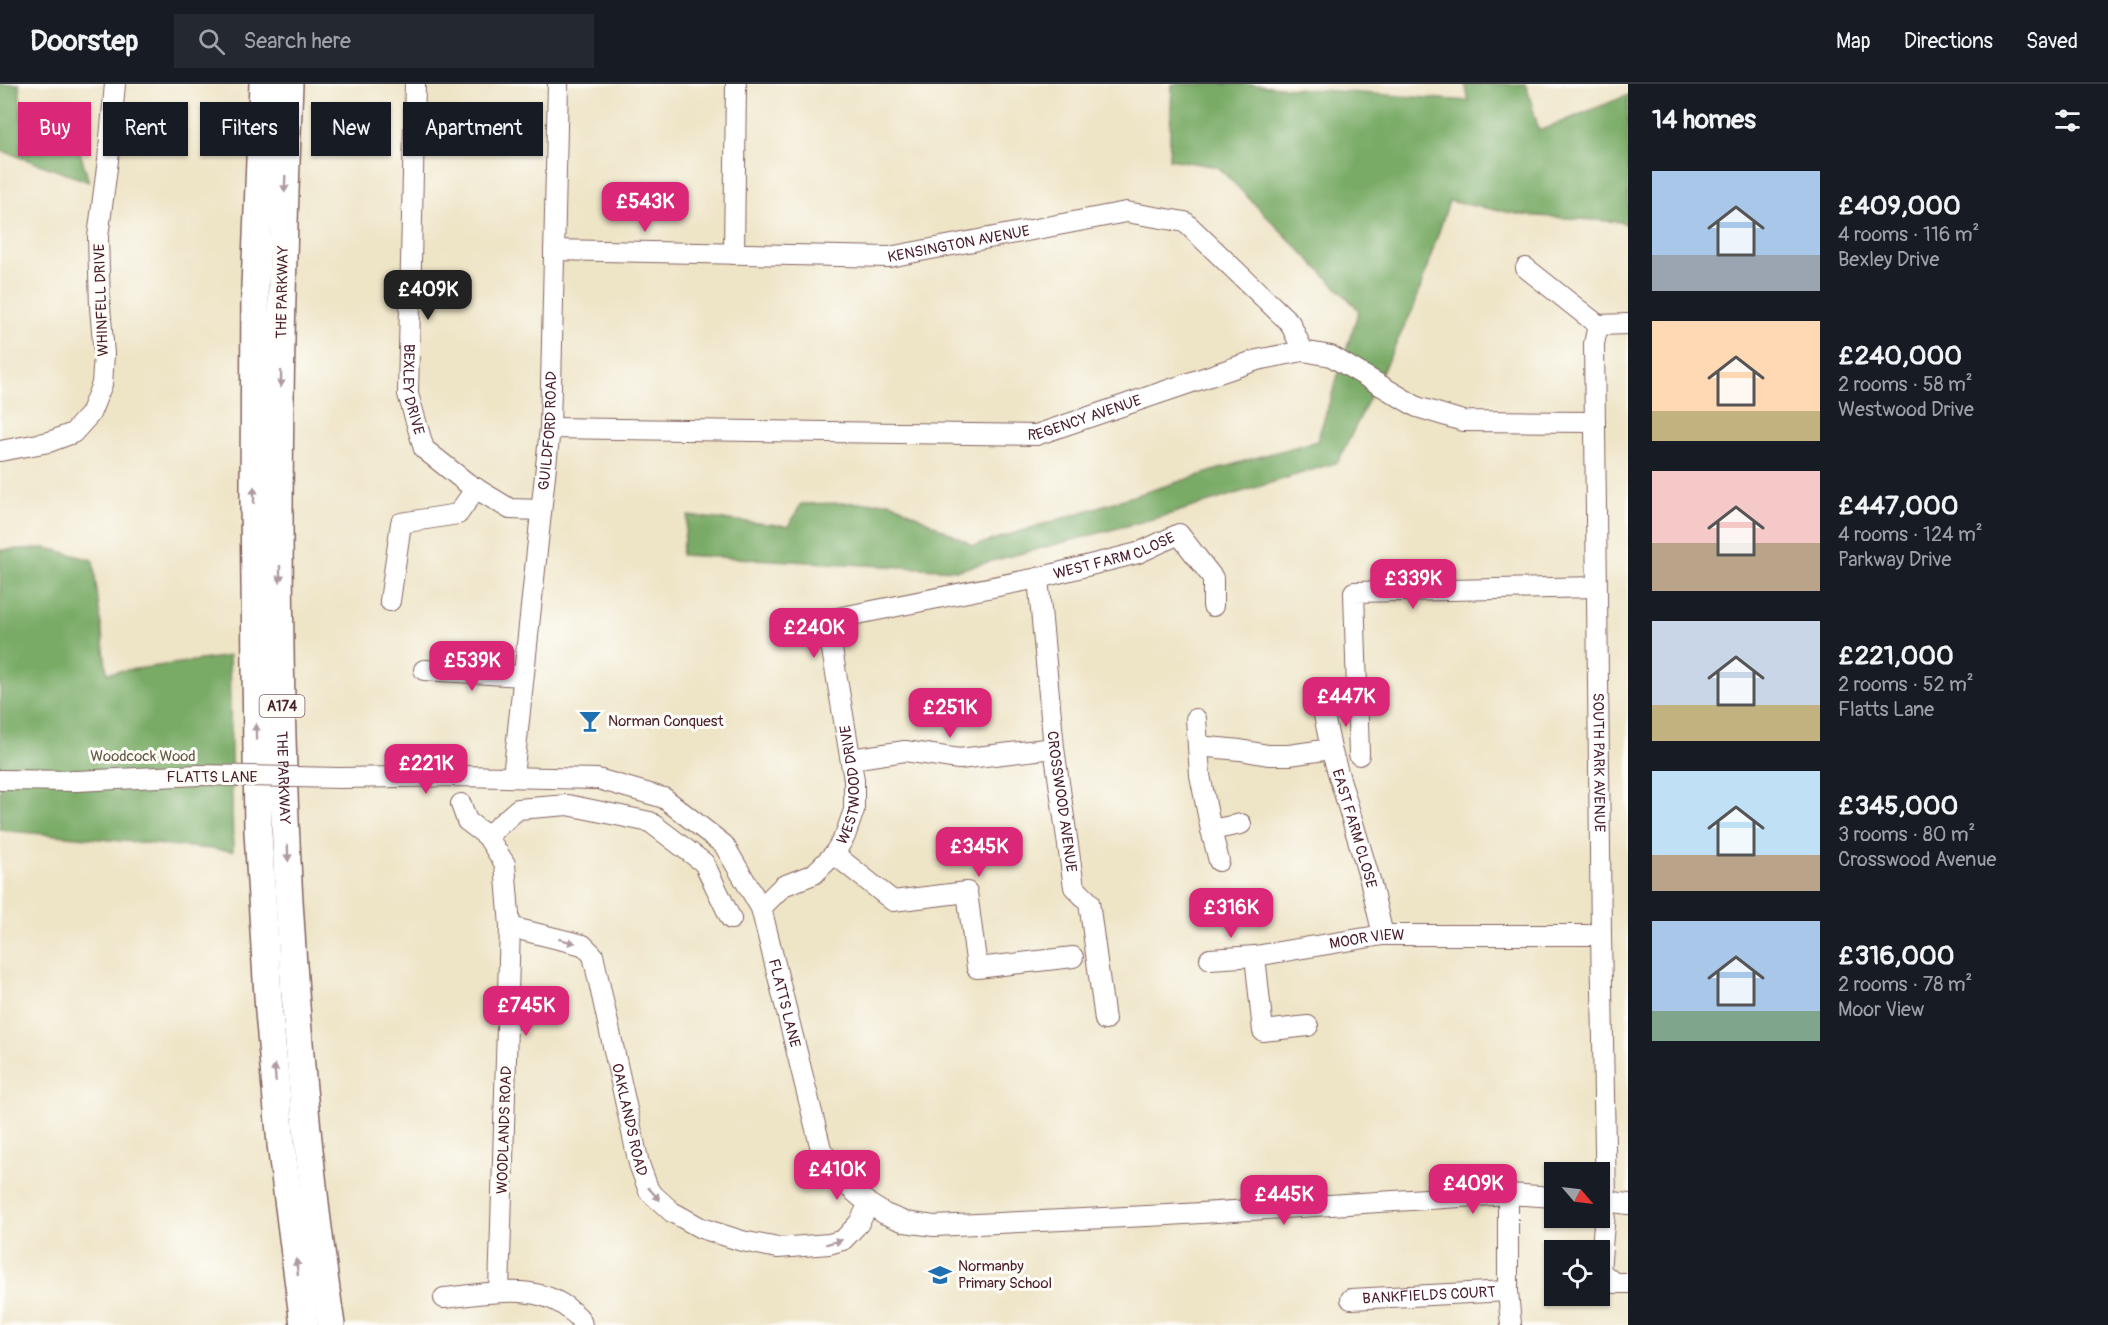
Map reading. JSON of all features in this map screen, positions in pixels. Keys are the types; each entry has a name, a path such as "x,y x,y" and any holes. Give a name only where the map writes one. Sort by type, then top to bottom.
{"highway":[{"name":"THE PARKWAY","path":"263,84 255,287 254,510 258,832 269,1012 281,1144 304,1325"},
{"name":"THE PARKWAY","path":"289,84 282,280 280,663 291,933 299,1052 320,1254 331,1325"}],"street":[{"name":"WHINFELL DRIVE","path":"0,451 49,442 72,433 90,414 102,384 104,354 99,308 98,237 115,84"},
{"name":"BEXLEY DRIVE","path":"416,84 408,394 424,449 476,488 510,509 541,510"},
{"name":"GUILDFORD ROAD","path":"513,777 550,428 558,84"},
{"path":"734,254 736,84"},
{"name":"KENSINGTON AVENUE","path":"554,250 889,257 1126,212 1185,222 1290,323 1303,351"},
{"path":"1526,268 1598,325 1628,324"},
{"name":"SOUTH PARK AVENUE","path":"1598,325 1594,344 1603,1162"},
{"name":"REGENCY AVENUE","path":"550,428 1036,435 1257,360 1303,351 1330,356 1417,407 1463,421 1595,422"},
{"path":"390,601 401,523 458,514 476,488"},
{"name":"WEST FARM CLOSE","path":"1038,578 1138,553 1179,534 1213,578 1213,606"},
{"name":"CROSSWOOD AVENUE","path":"1038,578 1054,748 1074,887 1089,902 1105,1020"},
{"name":"WESTWOOD DRIVE","path":"761,908 783,886 814,874 834,854 845,836 854,810 854,780 827,620 1038,578"},
{"path":"1359,755 1354,592 1596,587"},
{"path":"424,670 522,676"},
{"path":"1324,715 1331,749"},
{"path":"1196,719 1200,775 1219,861"},
{"name":"EAST FARM CLOSE","path":"1198,746 1289,756 1331,749 1370,880 1383,935"},
{"path":"851,759 905,751 959,759 1054,748"},
{"name":"FLATTS LANE","path":"0,780 77,781 199,775 598,779 664,798 724,845 761,908 821,1149 843,1182 869,1204 905,1222 934,1226 1168,1215 1508,1194 1544,1196"},
{"path":"619,816 626,787"},
{"name":"WOODLANDS ROAD","path":"461,804 467,821 487,836 505,864 510,927 499,1292"},
{"path":"487,836 518,809 568,805 650,822 704,863 731,919"},
{"path":"1211,830 1241,824"},
{"path":"834,854 893,901 967,892 977,968 1072,957"},
{"name":"OAKLANDS ROAD","path":"510,927 583,945 593,955 639,1164 649,1191 672,1212 701,1228 742,1241 778,1248 829,1245 843,1240 859,1223 869,1204"},
{"name":"MOOR VIEW","path":"1210,959 1255,956 1383,935 1601,935"},
{"path":"1255,956 1263,1031 1308,1026"},
{"path":"1508,1194 1508,1290 1511,1325"},
{"path":"1610,1201 1628,1204"},
{"name":"SOUTH PARK AVENUE","path":"1602,1228 1600,1271 1614,1283 1628,1283"},
{"name":"BANKFIELDS COURT","path":"1351,1299 1508,1290"},
{"path":"444,1298 499,1292 533,1293 560,1301 581,1320 582,1325"}],"green space":[{"path":"0,84 19,84 18,156 81,156 89,182 0,150"},
{"path":"1172,84 1241,84 1469,101 1465,84 1526,84 1539,131 1628,95 1628,227 1622,222 1523,215 1449,201 1414,307 1338,462 1164,516 958,570 681,555 688,516 789,526 801,504 891,502 974,546 1251,459 1317,441 1359,310 1218,167 1169,159"},
{"name":"Woodcock Wood","path":"47,548 93,560 107,673 229,656 233,851 0,830 0,550"}],"place":[{"name":"Norman Conquest","path":"590,721"},
{"name":"Normanby Primary School","path":"940,1275"}]}
